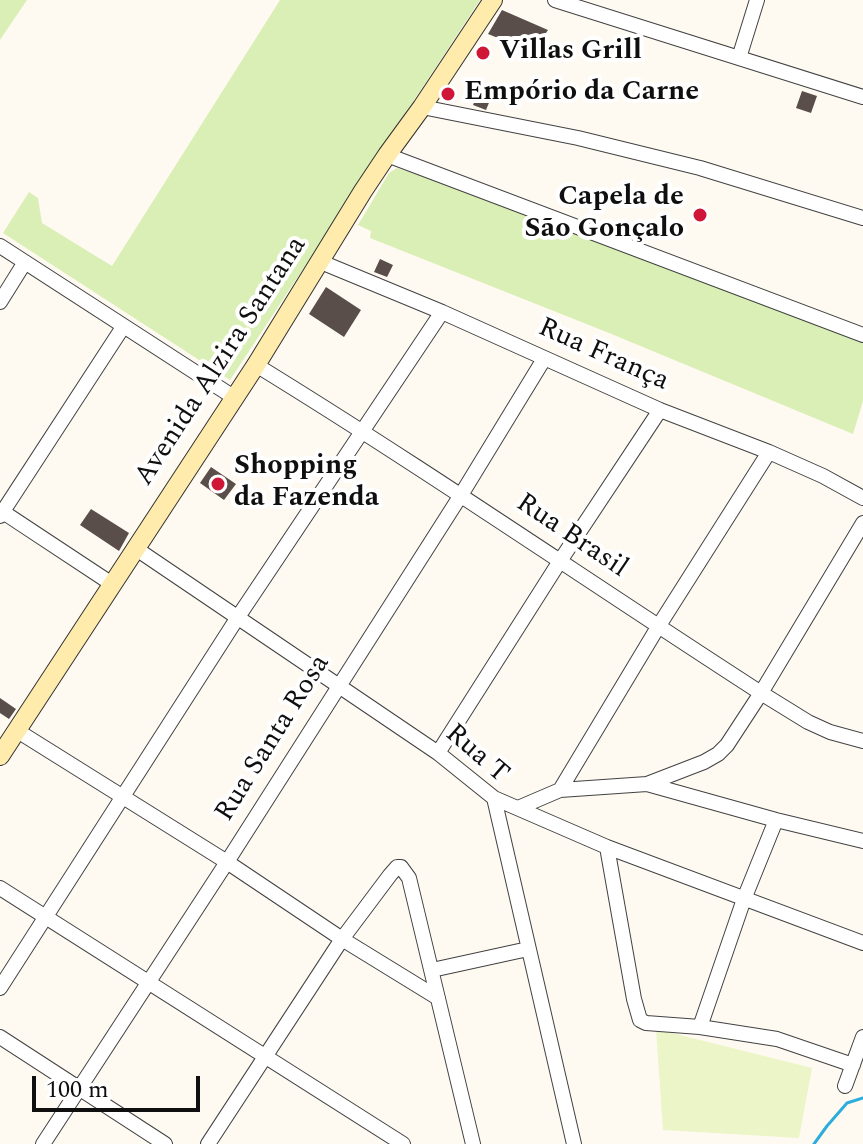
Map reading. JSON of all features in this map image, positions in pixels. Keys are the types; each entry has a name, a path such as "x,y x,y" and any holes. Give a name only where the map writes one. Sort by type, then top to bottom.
{"main road":[{"name":"Avenida Alzira Santana","path":"0,756 235,398 387,155 493,0"}],"street":[{"path":"555,0 863,97"},
{"path":"739,58 757,0"},
{"path":"422,107 578,138 700,168 863,218"},
{"path":"387,155 863,335"},
{"path":"0,246 235,398"},
{"path":"0,302 25,262"},
{"name":"Rua França","path":"321,262 442,312 660,410 769,452 863,498"},
{"path":"0,988 238,617 442,312"},
{"path":"112,584 1,513 123,327"},
{"name":"Rua Santa Rosa","path":"43,1144 227,862 544,359"},
{"name":"Rua Brasil","path":"256,365 363,431 761,693 819,727 863,741"},
{"path":"438,753 660,410"},
{"path":"560,790 769,452"},
{"path":"518,808 560,790 647,784 718,754 761,693 863,523"},
{"name":"Rua T","path":"135,548 438,753 494,798 574,1144"},
{"path":"16,730 438,998"},
{"path":"647,784 863,841"},
{"path":"494,798 607,847 863,943"},
{"path":"700,1027 744,899 776,820"},
{"path":"607,847 634,999 643,1022 777,1039 853,1065"},
{"path":"208,1144 342,939 390,875 401,867 409,878 473,1144"},
{"path":"0,888 403,1144"},
{"path":"432,970 528,949"},
{"path":"0,1037 165,1144"},
{"path":"845,1086 863,1037"}],"green space":[{"path":"0,0 27,0 0,40"},
{"path":"280,0 480,0 230,380 3,233 29,192 38,198 42,223 112,266"},
{"path":"397,168 863,341 863,401 853,434 370,238 371,231 358,225 389,173"},
{"path":"656,1029 812,1068 799,1138 663,1130"}],"building":[{"path":"502,10 548,30 533,52 488,34"},
{"path":"480,87 493,93 486,110 473,105"},
{"path":"802,91 817,96 811,113 796,108"},
{"path":"380,259 393,265 387,277 374,272"},
{"path":"326,287 361,310 344,337 309,314"},
{"name":"Shopping da Fazenda","path":"211,467 236,484 224,500 200,483"},
{"path":"91,509 129,533 119,551 80,525"},
{"path":"0,698 16,709 9,719 0,713"}],"waterway":[{"path":"814,1144 847,1103 863,1098"}],"place":[{"name":"Villas Grill","path":"483,53"},
{"name":"Empório da Carne","path":"448,94"},
{"name":"Capela de São Gonçalo","path":"700,215"},
{"name":"Shopping da Fazenda","path":"218,484"}]}
